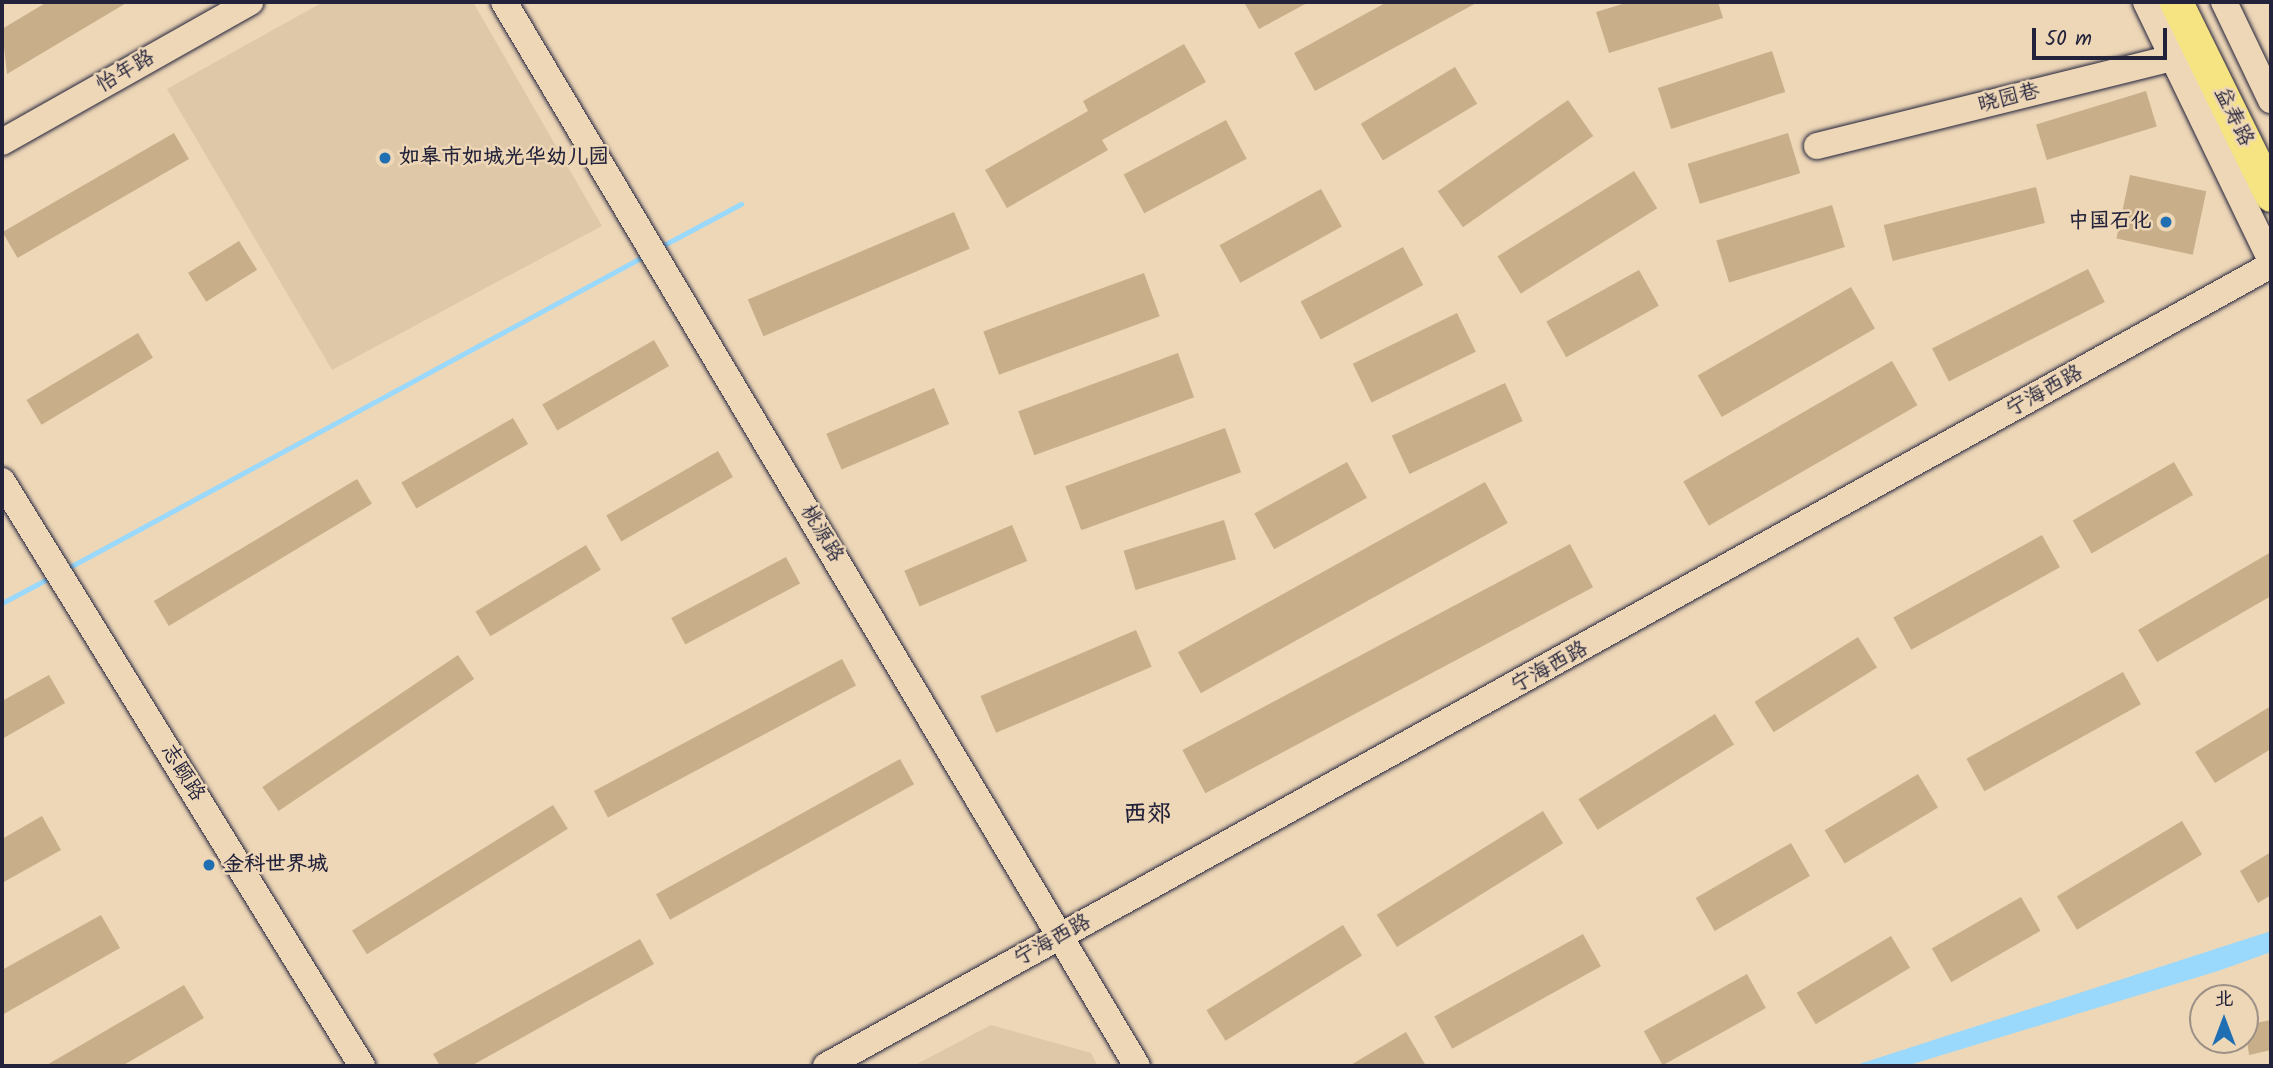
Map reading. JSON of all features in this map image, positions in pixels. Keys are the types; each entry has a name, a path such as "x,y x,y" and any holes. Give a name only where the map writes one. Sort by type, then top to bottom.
{"main road":[{"name":"益寿路","path":"2176,2 2187,55 2271,195"},
{"name":"益寿路","path":"2198,2 2271,151"}],"street":[{"name":"怡年路","path":"2,142 250,2"},
{"name":"桃源路","path":"504,2 1063,935 1137,1066"},
{"path":"2146,2 2187,55 2271,263"},
{"path":"2224,2 2271,100"},
{"name":"晓园巷","path":"1817,145 2187,55"},
{"name":"宁海西路","path":"826,1066 2271,263"},
{"name":"志颐路","path":"2,481 362,1066"}],"shaded area":[{"name":"如皋市如城光华幼儿园","path":"323,2 473,2 602,226 332,370 167,89"},
{"path":"991,1025 1091,1053 1098,1066 913,1066"}],"water":[{"path":"2271,931 2271,952 2218,971 1906,1066 1853,1066"}],"building":[{"path":"47,2 128,2 7,74 2,29"},
{"path":"1244,2 1309,2 1259,29"},
{"path":"1387,2 1478,2 1315,91 1294,53"},
{"path":"1629,2 1718,2 1723,18 1609,53 1596,12"},
{"path":"1184,44 1206,82 1102,140 1108,150 1007,208 985,170 1088,111 1083,101"},
{"path":"1772,51 1785,92 1671,129 1658,88"},
{"path":"1455,67 1477,104 1383,161 1361,124"},
{"path":"2146,91 2157,126 2047,160 2036,125"},
{"path":"1568,100 1593,136 1463,227 1438,191"},
{"path":"1226,120 1247,159 1144,213 1124,174"},
{"path":"174,133 189,159 18,258 3,232"},
{"path":"1788,133 1800,173 1700,204 1688,164"},
{"path":"1634,171 1657,208 1521,294 1497,256"},
{"path":"2130,175 2206,191 2193,255 2116,239"},
{"path":"2036,187 2045,223 1893,261 1884,225"},
{"path":"1321,189 1342,227 1240,283 1220,245"},
{"path":"1832,205 1845,247 1729,282 1716,240"},
{"path":"954,212 970,249 763,336 748,300"},
{"path":"239,241 257,270 206,302 188,273"},
{"path":"1403,247 1423,285 1321,339 1301,301"},
{"path":"2088,269 2105,302 1949,381 1932,348"},
{"path":"1639,270 1659,306 1566,357 1546,321"},
{"path":"1144,273 1160,316 999,375 983,331"},
{"path":"1851,287 1875,329 1722,417 1698,376"},
{"path":"1457,313 1476,352 1372,402 1353,364"},
{"path":"138,333 153,358 42,425 27,400"},
{"path":"654,340 669,366 557,430 542,405"},
{"path":"1178,353 1194,397 1034,455 1018,411"},
{"path":"1892,361 1918,405 1709,526 1683,482"},
{"path":"1505,383 1523,421 1409,474 1392,436"},
{"path":"934,388 949,424 842,470 826,434"},
{"path":"513,418 528,444 416,508 401,482"},
{"path":"1225,428 1241,472 1081,530 1065,486"},
{"path":"718,451 733,477 621,541 606,516"},
{"path":"1347,462 1367,498 1274,549 1254,513"},
{"path":"2174,462 2193,495 2092,553 2073,521"},
{"path":"357,479 372,504 169,626 154,601"},
{"path":"1485,482 1508,523 1201,693 1178,652"},
{"path":"1224,520 1236,559 1136,590 1124,551"},
{"path":"1012,525 1027,561 920,607 904,571"},
{"path":"2042,535 2060,567 1911,650 1893,617"},
{"path":"1570,544 1593,587 1205,793 1182,750"},
{"path":"586,545 601,570 490,636 475,611"},
{"path":"2271,552 2271,596 2157,662 2138,630"},
{"path":"786,557 800,583 685,645 671,618"},
{"path":"1136,630 1152,667 996,733 980,696"},
{"path":"1858,637 1877,668 1774,732 1755,702"},
{"path":"458,655 474,679 279,811 262,787"},
{"path":"842,659 856,685 608,817 594,791"},
{"path":"2123,672 2141,704 1984,791 1966,759"},
{"path":"49,675 65,703 2,739 2,701"},
{"path":"2271,706 2271,749 2215,783 2195,752"},
{"path":"1715,714 1734,745 1598,830 1578,799"},
{"path":"900,759 914,784 670,920 656,894"},
{"path":"1918,774 1938,807 1845,864 1825,830"},
{"path":"553,805 568,829 367,954 352,931"},
{"path":"1543,811 1563,843 1397,947 1377,915"},
{"path":"42,816 61,850 2,883 2,839"},
{"path":"2182,821 2202,854 2077,930 2057,896"},
{"path":"1791,843 1810,876 1715,931 1696,898"},
{"path":"2271,852 2271,895 2258,903 2240,871"},
{"path":"2021,897 2040,931 1951,982 1932,948"},
{"path":"101,915 120,948 2,1015 2,970"},
{"path":"1343,925 1362,956 1226,1041 1206,1010"},
{"path":"1583,934 1601,966 1452,1049 1434,1016"},
{"path":"1891,936 1910,968 1816,1024 1797,993"},
{"path":"640,939 654,964 471,1066 440,1066 433,1054"},
{"path":"1747,974 1766,1008 1663,1065 1644,1031"},
{"path":"184,985 204,1018 122,1066 45,1066"},
{"path":"2271,1020 2271,1050 2259,1053 2259,1022"},
{"path":"1406,1032 1426,1066 1349,1066"}],"waterway":[{"path":"660,247 741,204"},
{"path":"66,569 646,255"},
{"path":"2,603 51,577"}],"place":[{"name":"如皋市如城光华幼儿园","path":"385,158"},
{"name":"中国石化","path":"2166,222"},
{"name":"金科世界城","path":"209,865"}],"district":[{"name":"西郊","path":"1147,815"}]}
